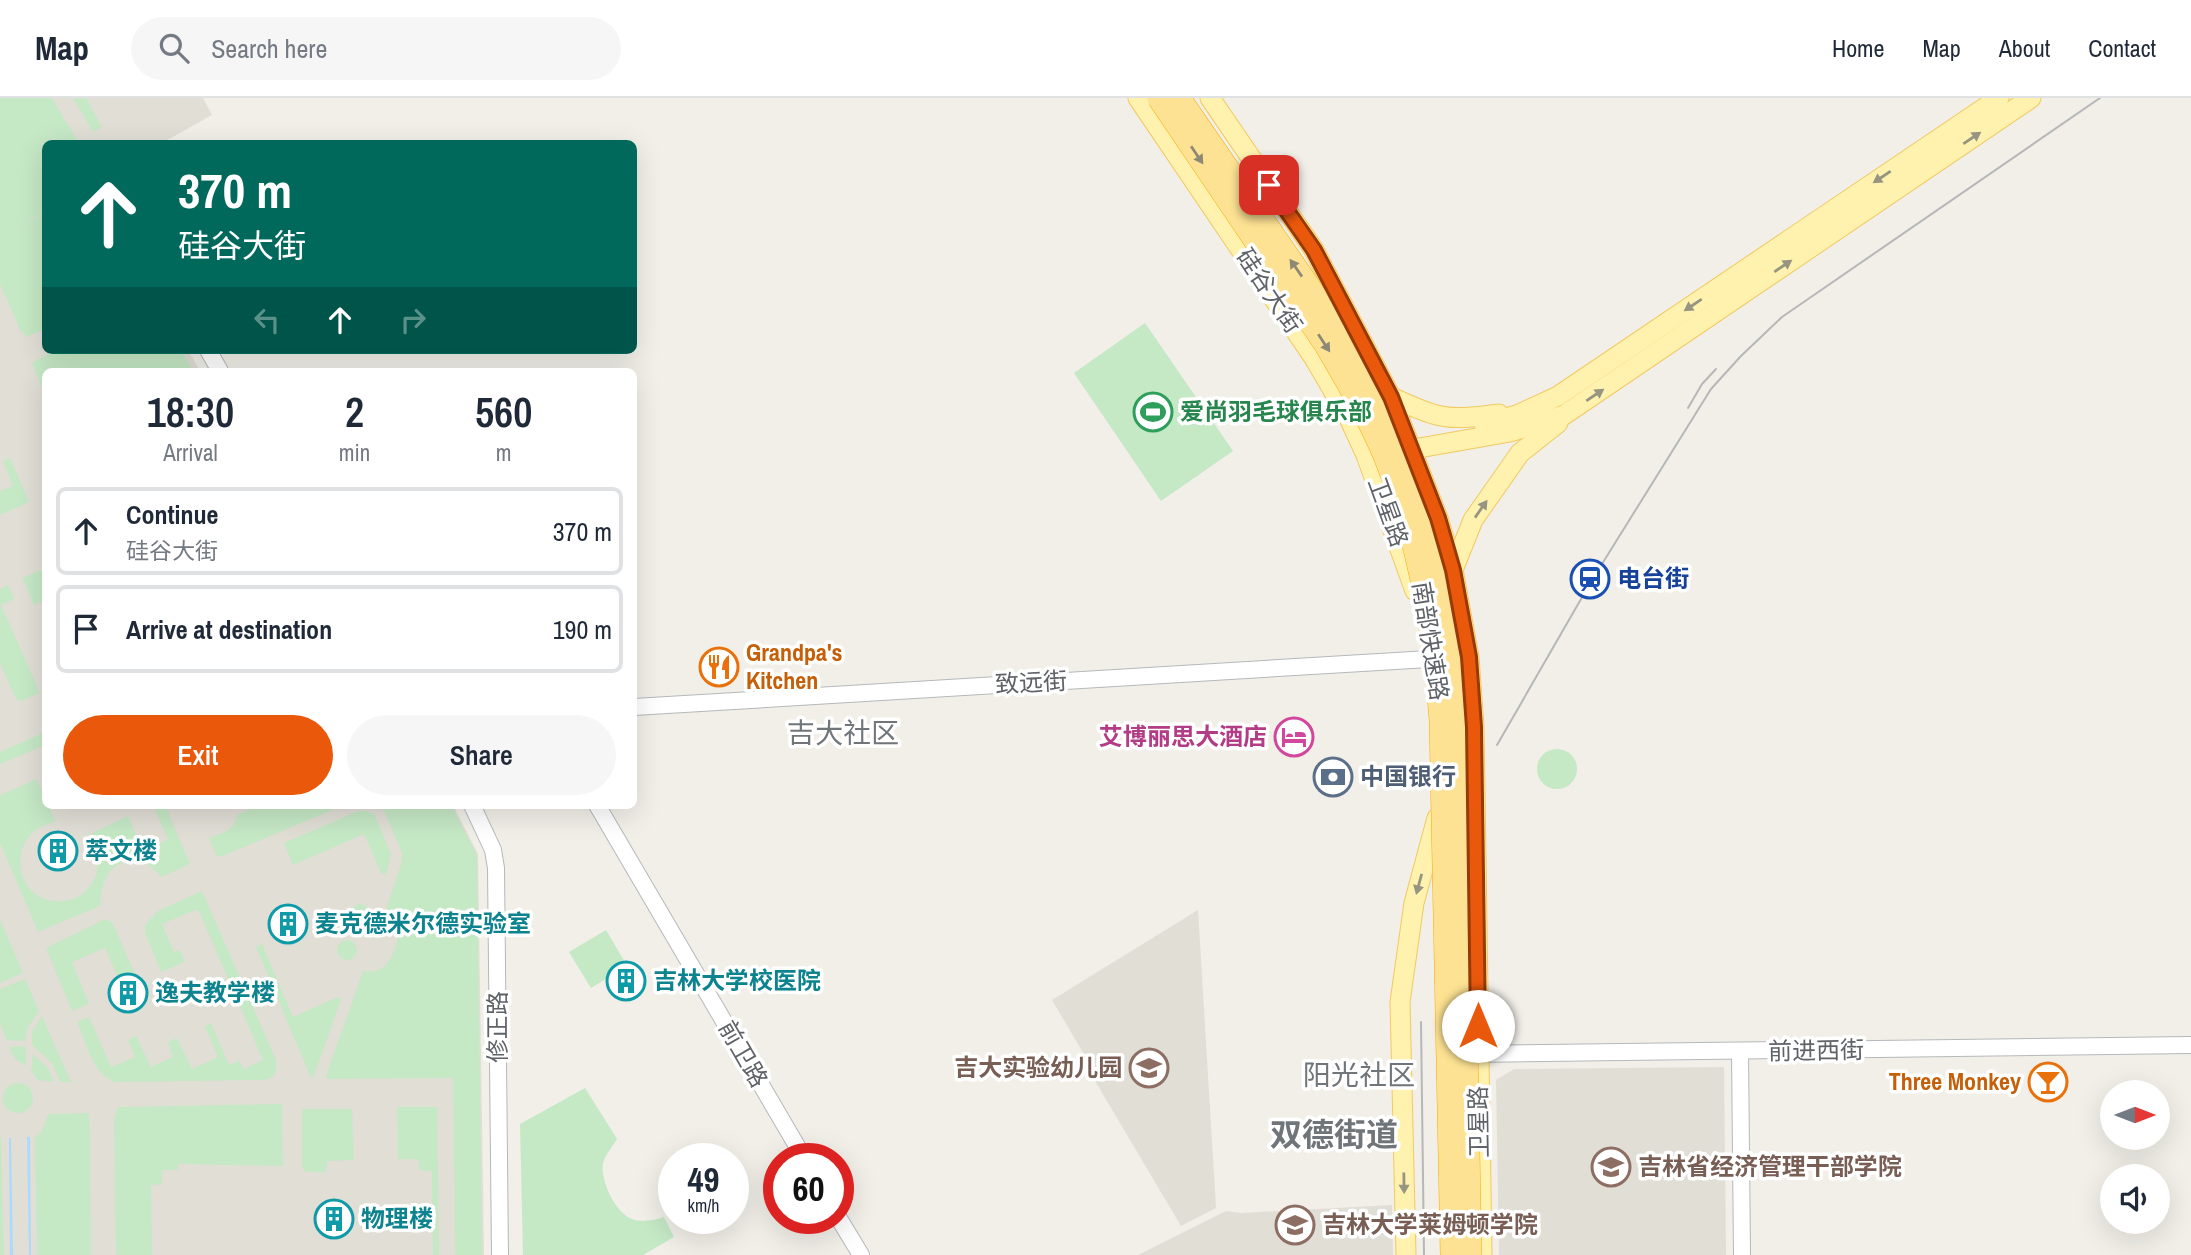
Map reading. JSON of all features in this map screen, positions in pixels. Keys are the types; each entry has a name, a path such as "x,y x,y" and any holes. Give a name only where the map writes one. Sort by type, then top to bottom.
{"highway":[{"name":"南部快速路","path":"1159,98 1326,345 1348,383 1390,469 1410,532 1436,652 1441,721 1452,1255"},
{"name":"南部快速路","path":"1179,98 1342,335 1392,428 1434,549 1447,609 1461,720 1471,1255"}],"main road":[{"name":"硅谷大街","path":"1138,98 1314,358 1348,416 1366,455"},
{"path":"1210,98 1314,250 1391,397 1410,444"},
{"path":"1366,455 1501,420 1532,410 1558,396 1999,98"},
{"path":"1410,444 1510,432 1564,415 2031,98"},
{"path":"1391,397 1443,416 1471,417 1532,410"},
{"path":"1453,570 1473,520 1520,453 1554,428 1564,415"},
{"name":"卫星路","path":"1410,444 1438,518 1453,570 1469,657 1474,727 1482,1255"},
{"name":"卫星路","path":"1366,455 1410,574 1422,615 1429,659 1437,818 1444,1255"},
{"name":"卫星路","path":"1406,1255 1400,1002 1414,903 1437,818"}],"street":[{"name":"致远街","path":"637,708 1429,659"},
{"name":"修正路","path":"474,809 493,850 496,868 500,1255"},
{"name":"前卫路","path":"599,809 795,1143"},
{"name":"前进西街","path":"1441,1054 2191,1045"},
{"path":"1740,1052 1742,1255"},
{"path":"848,1234 861,1255"}],"shaded area":[{"path":"0,98 203,98 212,115 167,140 42,140 42,354 190,354 198,368 42,368 42,809 455,809 478,854 484,1255 0,1255"},
{"name":"吉大实验幼儿园","path":"1198,910 1216,1208 1181,1226 1088,1069 1091,1066 1052,1000"},
{"name":"吉林省经济管理干部学院","path":"1724,1067 1726,1255 1499,1255 1496,1080 1514,1069"},
{"name":"吉林大学莱姆顿学院","path":"1392,1205 1393,1255 1138,1255 1226,1211 1241,1213"}],"green space":[{"path":"0,98 52,98 77,140 55,140 43,115 54,140 42,140 42,214 13,228 42,215 42,330 26,337 23,331 21,332 0,284"},
{"path":"73,98 86,98 102,127 93,132"},
{"name":"爱尚羽毛球俱乐部","path":"1145,323 1233,451 1161,501 1074,373"},
{"path":"49,354 183,354 191,368 42,368 42,388 32,363"},
{"path":"10,458 29,502 0,515 0,491 13,486 3,461"},
{"path":"42,569 42,601 34,605 23,578"},
{"path":"8,585 14,599 1,605 40,693 21,701 16,699 0,663 0,589"},
{"path":"42,733 42,746 0,764 0,752"},
{"path":"1557,749 1571,755 1577,769 1571,783 1557,789 1543,783 1537,769 1543,755"},
{"path":"37,779 42,792 42,809 50,809 56,822 38,828 27,840 21,854 21,869 26,883 36,895 51,901 74,899 89,887 96,875 98,864 96,849 88,835 128,816 143,850 168,840 155,809 167,809 190,864 161,877 143,863 121,863 107,877 100,906 38,932 0,843 0,795"},
{"path":"251,809 334,809 220,857 216,855 209,838 231,828 237,815"},
{"path":"384,809 453,809 477,855 482,1255 455,1255 453,1078 328,1079 326,1076 363,971 374,971 383,967 394,952 398,932 392,914 386,909 402,862 402,853"},
{"path":"358,811 375,815 391,855 386,875 381,873 364,834 293,865 284,843"},
{"path":"202,891 276,1060 274,1074 263,1080 116,1082 108,1079 91,1057 77,1022 89,1017 111,1067 135,1057 128,1040 136,1036 151,1067 173,1057 168,1042 177,1038 192,1069 218,1057 205,1026 211,1023 229,1065 240,1061 243,1069 263,1060 198,909 162,924 174,952 180,950 185,962 161,972 145,933 145,925 158,911"},
{"path":"356,904 364,904 369,913 367,920 356,922 351,917 351,909"},
{"path":"0,919 23,973 0,983"},
{"path":"103,920 113,924 138,981 122,987 105,948 72,962 89,1004 72,1011 46,948"},
{"path":"606,930 626,964 591,988 569,952"},
{"path":"347,940 354,943 357,950 354,957 347,960 340,957 337,950 340,943"},
{"path":"262,944 293,1017 338,997 341,999 311,1078 256,947"},
{"path":"25,979 39,1011 28,1027 25,1041 7,1040 0,1024 0,989"},
{"path":"42,1016 71,1082 60,1082 52,1063 32,1045 32,1032"},
{"path":"9,1047 26,1047 26,1066 15,1059"},
{"path":"33,1054 48,1068 54,1082 38,1080 31,1071"},
{"path":"18,1083 29,1087 33,1098 29,1109 18,1113 7,1109 3,1098 7,1087"},
{"path":"585,1088 617,1139 603,1163 604,1178 610,1195 626,1216 648,1221 658,1218 658,1234 672,1234 674,1237 643,1255 523,1255 520,1124"},
{"path":"282,1104 283,1166 178,1164 178,1170 162,1170 162,1184 151,1185 152,1255 116,1255 114,1118 118,1107"},
{"path":"397,1107 437,1107 439,1255 433,1255 432,1171 419,1170 418,1159 398,1159"},
{"path":"302,1109 352,1109 354,1160 327,1161 326,1172 306,1172 302,1167"},
{"path":"88,1113 91,1255 37,1255 35,1138 42,1131 48,1114"},
{"path":"1,1137 4,1255 0,1255"}],"water":[{"path":"27,1137 30,1137 31,1255 29,1255"},
{"path":"11,1138 13,1255 10,1255"}],"tram line":[{"path":"1497,745 1592,580 1711,389 1741,356 1782,317 2100,98"},
{"path":"1688,408 1702,384 1716,369"},
{"path":"1421,1022 1424,1255"}],"place":[{"name":"爱尚羽毛球俱乐部","path":"1153,412"},
{"name":"电台街","path":"1590,579"},
{"name":"Grandpa's Kitchen","path":"719,667"},
{"name":"艾博丽思大酒店","path":"1294,737"},
{"name":"中国银行","path":"1333,777"},
{"name":"萃文楼","path":"58,851"},
{"name":"麦克德米尔德实验室","path":"288,924"},
{"name":"吉林大学校医院","path":"626,981"},
{"name":"逸夫教学楼","path":"128,993"},
{"name":"吉大实验幼儿园","path":"1149,1068"},
{"name":"Three Monkey","path":"2048,1082"},
{"name":"吉林省经济管理干部学院","path":"1611,1167"},
{"name":"物理楼","path":"334,1219"},
{"name":"吉林大学莱姆顿学院","path":"1295,1225"}],"district":[{"name":"吉大社区","path":"843,733"},
{"name":"阳光社区","path":"1359,1075"},
{"name":"双德街道","path":"1334,1135"}],"route":[{"path":"1269,185 1314,250 1391,397 1438,518 1453,570 1469,657 1474,727 1478,1026"}]}
